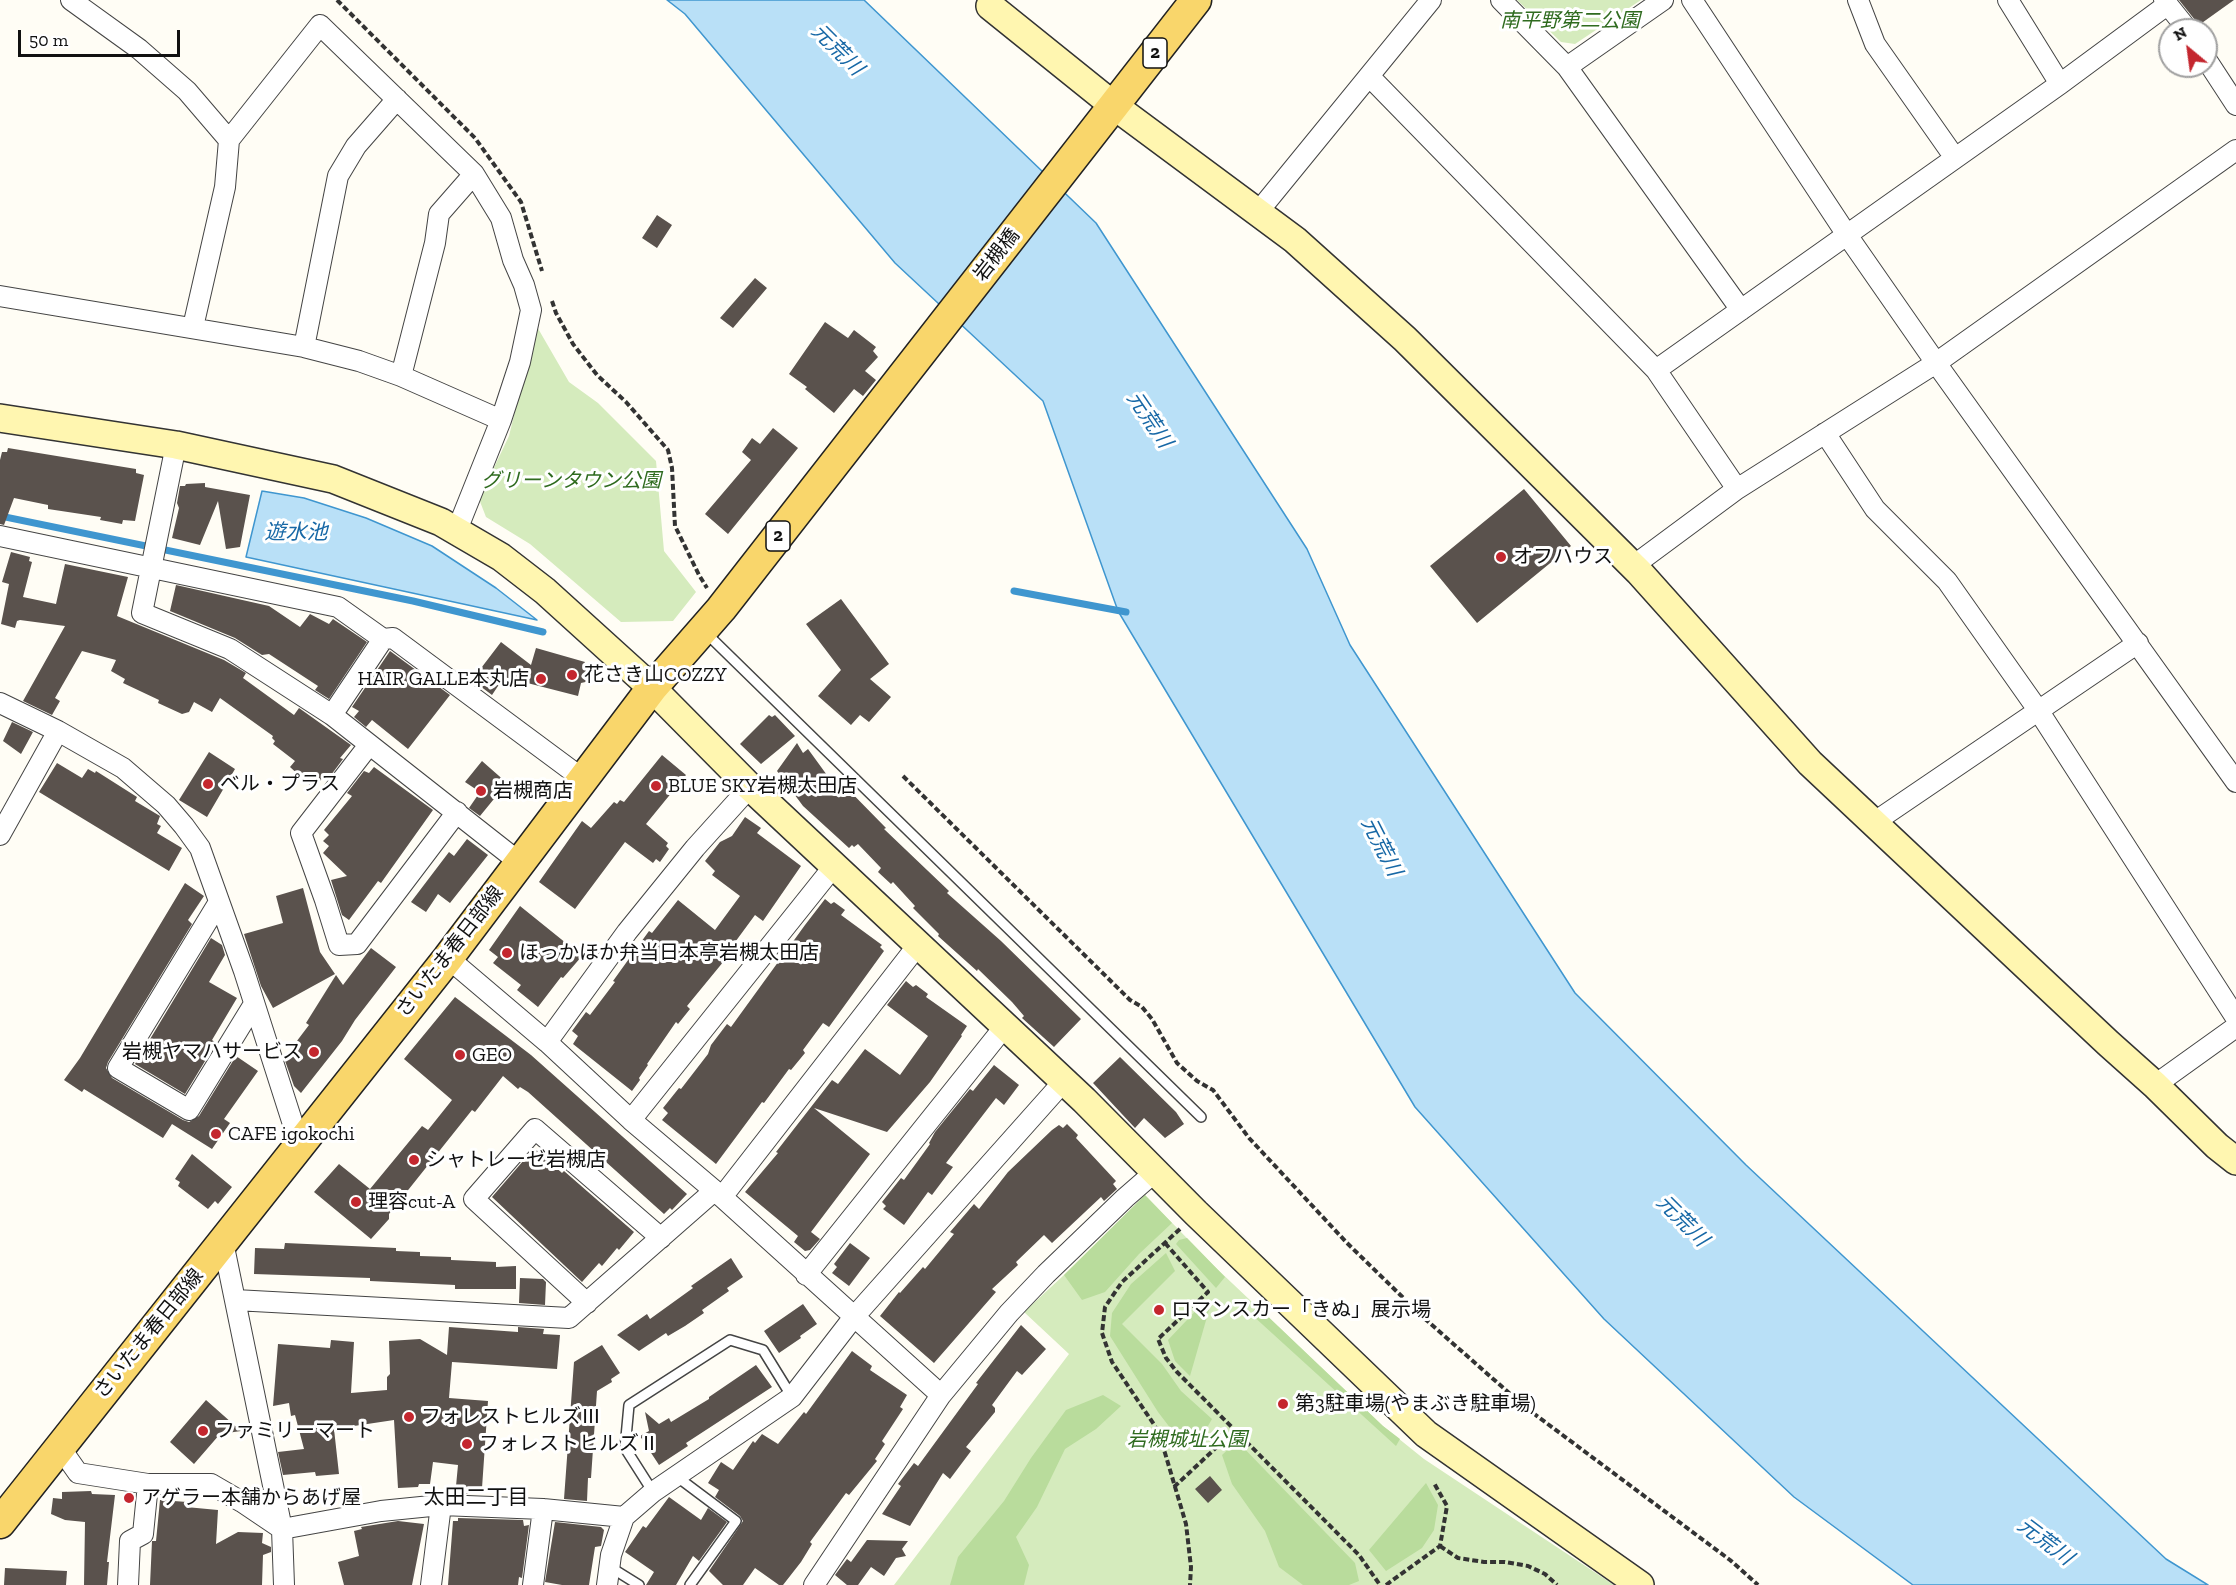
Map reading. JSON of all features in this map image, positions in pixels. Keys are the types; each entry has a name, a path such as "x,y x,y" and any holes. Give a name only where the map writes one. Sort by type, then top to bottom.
{"main road":[{"name":"2","path":"1113,105 1196,0"},
{"name":"岩槻橋","path":"898,380 1113,105"},
{"name":"さいたま春日部線","path":"0,1523 299,1143 448,958 652,688 712,620 898,380"}],"street":[{"path":"71,0 139,49 187,91 229,140"},
{"path":"1258,212 1431,0"},
{"path":"1501,0 1567,67 1741,310"},
{"path":"1567,67 1663,0"},
{"path":"1692,0 1847,235 1936,363 2236,782"},
{"path":"1858,0 1875,44 1955,158"},
{"path":"2008,0 2060,84"},
{"path":"990,2 1113,105 1295,240 1405,339 1633,566 1810,763 2155,1085 2217,1146 2236,1161"},
{"path":"1656,370 2060,84 2165,2 2178,18"},
{"path":"193,327 225,187 229,140 320,25 474,174 501,218 531,310 520,362 501,420 457,530"},
{"path":"1369,76 1656,370 1737,489"},
{"path":"2218,77 2236,105"},
{"path":"304,347 338,176 356,146 397,99"},
{"path":"1633,566 1737,489 1936,363 2236,150"},
{"path":"401,376 435,243 439,214 474,174"},
{"path":"0,296 304,347 401,376 501,420"},
{"path":"0,418 176,445 333,479 400,504 457,530 501,557 545,591 652,688 750,787 1064,1081 1196,1213 1426,1434 1640,1585"},
{"path":"1825,433 1875,509 1947,581 2038,710 2236,1018"},
{"path":"176,445 142,613 230,650 332,715 519,862"},
{"path":"0,536 154,554 338,607 383,639 393,638 583,778"},
{"path":"332,715 383,639"},
{"path":"1873,823 2138,644"},
{"path":"0,703 58,731 123,768 166,805 200,848 299,1143"},
{"path":"0,835 58,731"},
{"path":"369,745 301,833 326,900 339,945 357,944 457,812"},
{"path":"547,1042 627,932 695,848 750,787"},
{"path":"631,1120 834,866"},
{"path":"219,902 118,1068 189,1110 254,1004"},
{"path":"235,1300 569,1318 661,1238 718,1194 918,945"},
{"path":"448,958 547,1042 631,1120 718,1194 941,1395"},
{"path":"806,1275 1005,1026"},
{"path":"2155,1085 2236,1028"},
{"path":"609,1576 611,1555 624,1517 652,1492 792,1397 854,1318 1064,1081"},
{"path":"587,1303 474,1199 535,1129 661,1238"},
{"path":"814,1585 941,1395 1009,1313 1046,1274 1156,1171"},
{"path":"223,1242 282,1529 284,1585"},
{"path":"59,1446 78,1473 148,1484 211,1484 282,1529 381,1511 441,1506 543,1509 624,1517"},
{"path":"128,1585 130,1541 142,1534 148,1484"},
{"path":"431,1585 441,1506"},
{"path":"533,1585 543,1509"}],"lane":[{"path":"712,620 1201,1117"},
{"path":"652,1492 625,1448 629,1405 730,1340 763,1350 792,1397"},
{"path":"676,1476 736,1521 690,1585"},
{"path":"609,1576 639,1585"}],"path":[{"path":"337,0 475,138 506,179 521,202 545,280"},
{"path":"549,291 556,313 573,344 597,375 626,402 668,450 672,468 675,526 699,575 712,620"},
{"path":"903,776 1130,1000 1142,1007 1152,1019 1177,1063 1197,1081 1213,1090 1229,1114 1257,1147 1347,1243 1424,1318 1525,1407 1722,1553 1758,1585"},
{"path":"1190,1585 1191,1567 1186,1524 1155,1426 1113,1362 1102,1333 1105,1306 1122,1282 1196,1213"},
{"path":"1166,1243 1208,1292 1158,1339 1167,1358 1177,1372 1359,1555 1380,1585"},
{"path":"1174,1487 1235,1430"},
{"path":"1386,1585 1440,1546 1447,1506 1434,1484"},
{"path":"1440,1546 1458,1558 1528,1566 1545,1574 1557,1585"}],"green space":[{"name":"南平野第二公園","path":"1517,0 1641,0 1575,44 1561,42"},
{"name":"グリーンタウン公園","path":"536,325 569,382 598,403 656,461 664,551 696,592 673,621 621,622 530,544 486,517 479,499 509,436"},
{"name":"岩槻城址公園","path":"1145,1195 1214,1266 1383,1426 1424,1459 1614,1585 894,1585 1069,1354 1024,1312"},
{"path":"1145,1195 1172,1223 1139,1254 1105,1292 1082,1300 1064,1275"},
{"path":"1187,1238 1225,1277 1216,1288 1176,1244 1179,1240"},
{"path":"1166,1253 1175,1271 1122,1324 1162,1364 1181,1391 1212,1419 1201,1438 1181,1442 1158,1412 1110,1336 1112,1313 1131,1284"},
{"path":"1204,1302 1209,1310 1190,1376 1175,1361 1168,1340"},
{"path":"1257,1306 1383,1426 1400,1439 1396,1446 1251,1314"},
{"path":"1103,1395 1121,1406 1096,1429 1065,1449 1037,1507 1016,1537 1029,1565 1024,1585 950,1585 958,1557 1004,1501 1031,1458 1066,1410"},
{"path":"1237,1441 1355,1563 1359,1581 1349,1585 1303,1585 1279,1567 1265,1531 1232,1484 1222,1455"},
{"path":"1426,1483 1438,1505 1434,1530 1422,1548 1386,1571 1369,1550"}],"water":[{"name":"元荒川","path":"667,0 864,0 1096,223 1307,549 1350,645 1575,993 1746,1165 2166,1559 2208,1585 1913,1585 1794,1497 1604,1319 1415,1107 1118,611 1043,401 895,263 685,14"},
{"name":"遊水池","path":"262,491 304,498 366,518 432,546 496,588 537,620 246,557"}],"building":[{"path":"2179,0 2234,0 2209,18 2193,18"},
{"path":"657,215 672,225 657,248 642,238"},
{"path":"755,278 767,288 733,328 720,318"},
{"path":"825,322 848,338 854,330 876,347 873,351 878,357 865,371 876,380 863,396 854,389 834,413 805,389 807,387 789,374"},
{"path":"773,428 798,448 728,534 705,514 751,460 742,452 752,438 760,444"},
{"path":"8,448 136,469 136,473 144,475 135,521 123,520 122,524 100,520 101,517 48,509 48,505 14,498 4,525 0,524 0,460 2,452 7,452"},
{"path":"205,483 205,487 250,495 240,547 226,549 218,501 200,545 172,538 179,508 177,503 180,486"},
{"path":"1524,489 1571,546 1477,623 1430,566"},
{"path":"11,552 30,557 29,561 32,562 23,597 56,604 65,564 128,577 117,616 224,660 246,673 243,678 294,715 299,708 351,745 340,758 343,759 328,779 324,776 314,789 290,767 295,761 273,744 275,741 273,736 220,698 212,712 194,702 189,712 182,714 123,683 125,679 111,671 116,660 82,651 55,698 60,701 52,715 23,701 65,626 20,620 17,621 15,628 1,624 9,584 2,582"},
{"path":"176,585 269,606 300,627 310,614 329,624 333,619 367,642 329,699 315,690 318,686 269,654 262,655 235,638 170,611"},
{"path":"841,599 889,664 870,679 891,697 869,722 860,715 851,725 818,696 841,670 806,624"},
{"path":"501,642 531,665 536,648 585,662 583,665 589,670 590,681 581,683 578,696 504,677 492,695 472,680"},
{"path":"390,651 450,695 408,749 372,720 366,727 354,717 359,711 352,707"},
{"path":"769,715 772,717 775,715 795,736 761,764 740,744"},
{"path":"12,722 33,732 21,754 3,741"},
{"path":"797,743 803,753 808,749 832,782 836,777 886,828 884,829 949,891 947,893 1001,941 1081,1019 1054,1047 1022,1018 1024,1016 1012,1002 978,969 977,971 938,936 939,934 913,908 915,906 893,882 891,884 878,872 881,868 858,844 849,848 803,806 777,771"},
{"name":"ベル・プラス","path":"209,752 235,769 207,817 179,800"},
{"path":"662,755 686,775 646,824 668,843 666,846 669,849 660,862 656,859 653,863 625,842 575,909 539,882 582,821 591,828 614,802 617,804 620,800 624,802"},
{"path":"482,761 507,783 480,816 469,808 480,792 465,782"},
{"path":"57,763 82,778 88,769 95,773 96,771 137,797 135,801 160,816 157,824 161,826 157,833 182,848 169,871 39,792"},
{"path":"374,767 433,810 381,883 378,881 349,920 342,915 331,880 347,876 323,853 329,846 323,841 329,835 324,830 352,796 347,793 364,771 369,773"},
{"path":"745,817 761,828 757,833 801,866 763,921 755,915 730,949 733,950 687,1006 690,1009 678,1024 676,1022 647,1064 632,1091 573,1044 578,1036 572,1031 586,1012 590,1015 649,931 652,933 678,900 715,930 740,896 712,875 715,871 705,861 720,842 732,836"},
{"path":"467,839 488,855 450,903 438,894 426,912 411,902 449,852 454,856"},
{"path":"185,883 204,896 188,920 192,924 106,1068 112,1078 189,1122 199,1116 236,1056 258,1071 224,1119 230,1123 212,1149 172,1124 163,1138 84,1089 82,1092 64,1080 80,1058"},
{"path":"303,888 320,952 335,974 273,1008 261,986 244,934 283,923 276,896"},
{"path":"825,899 845,910 841,915 882,945 880,947 884,951 829,1027 823,1023 803,1050 805,1053 791,1070 789,1069 764,1103 762,1102 716,1164 662,1120 668,1113 663,1108 708,1054 711,1045 727,1024 731,1027"},
{"path":"520,906 582,956 563,978 561,977 538,1007 517,990 521,985 493,963 498,957 489,950"},
{"path":"211,938 222,945 225,955 209,982 237,998 212,1040 216,1043 185,1094 135,1064"},
{"path":"371,948 396,967 301,1093 294,1086 284,1058 309,1025 306,1023 336,975 343,985"},
{"path":"906,981 913,987 916,985 928,994 926,997 967,1026 930,1082 887,1132 814,1108 870,1154 811,1232 820,1239 810,1250 805,1251 794,1242 798,1236 745,1192 778,1153 776,1152 832,1080 838,1084 865,1049 900,1075 928,1036 887,1005"},
{"path":"455,997 531,1055 687,1194 672,1210 670,1208 664,1214 528,1092 520,1087 518,1089 503,1076 475,1112 472,1110 389,1214 389,1219 371,1239 314,1192 339,1164 370,1189 422,1126 428,1130 452,1100 404,1059"},
{"path":"1120,1057 1176,1112 1184,1124 1165,1138 1144,1118 1135,1128 1093,1083"},
{"path":"994,1065 1019,1085 1004,1105 996,1098 946,1163 953,1167 932,1195 928,1192 904,1225 883,1209 886,1206 882,1202 901,1178 904,1180 930,1144 935,1132 970,1089 973,1091"},
{"path":"1067,1124 1078,1135 1076,1138 1116,1181 1113,1184 1117,1189 1104,1201 1101,1197 1052,1243 1044,1235 1016,1262 1018,1265 992,1289 996,1292 934,1363 880,1316 899,1292 923,1267 925,1269 954,1234 950,1232 974,1204 979,1209 1008,1172 1052,1130 1059,1125 1063,1128"},
{"path":"537,1150 634,1232 619,1250 617,1248 602,1266 599,1263 582,1282 492,1197 530,1153 532,1155"},
{"path":"192,1154 232,1187 218,1204 215,1201 208,1209 178,1186 180,1182 175,1179"},
{"path":"285,1243 396,1248 396,1251 420,1252 420,1256 496,1262 496,1267 516,1266 516,1289 455,1289 455,1285 370,1281 370,1278 254,1274 255,1248 284,1249"},
{"path":"850,1243 870,1258 849,1286 832,1273 837,1267 834,1264"},
{"path":"731,1258 743,1277 727,1288 729,1291 702,1310 704,1313 685,1326 668,1336 666,1333 639,1351 617,1335 647,1314 650,1319"},
{"path":"520,1278 543,1279 546,1282 545,1305 519,1303"},
{"path":"803,1304 817,1324 779,1353 764,1331"},
{"path":"1021,1325 1046,1349 1022,1375 1017,1371 992,1405 995,1412 966,1447 971,1451 950,1479 943,1473 910,1526 882,1514 901,1486 898,1484 914,1463 918,1466 978,1384 976,1383"},
{"path":"449,1327 518,1332 518,1327 544,1329 543,1334 560,1335 557,1369 452,1362 449,1398 488,1401 482,1488 470,1494 461,1494 462,1487 456,1486 458,1465 433,1462 430,1484 398,1488 394,1420 334,1429 339,1474 316,1476 315,1472 283,1475 278,1452 304,1449 295,1415 291,1416 289,1403 273,1406 278,1344 330,1348 331,1340 354,1342 351,1393 387,1390 387,1377 390,1374 389,1341 420,1339 447,1355"},
{"path":"602,1345 620,1373 611,1379 612,1382 597,1391 591,1478 588,1478 587,1501 564,1499 574,1362"},
{"path":"852,1351 872,1366 870,1370 907,1395 900,1407 903,1409 882,1441 885,1444 875,1459 877,1461 849,1495 846,1493 810,1542 812,1544 801,1562 783,1585 779,1585 755,1568 743,1585 723,1585 709,1571 743,1521 740,1516 715,1497 719,1490 708,1483 721,1462 733,1470 753,1441 755,1443 762,1434 778,1444 804,1412 806,1414"},
{"path":"756,1365 772,1387 686,1443 688,1446 659,1465 640,1436 649,1431 645,1412 659,1424 669,1418 671,1422 709,1399"},
{"path":"206,1400 241,1431 220,1434 194,1464 170,1442"},
{"path":"1210,1476 1222,1490 1208,1503 1195,1489"},
{"path":"91,1491 92,1494 115,1495 107,1562 109,1562 107,1585 84,1585 85,1522 65,1520 51,1514 53,1498 62,1499 62,1492"},
{"path":"669,1497 701,1520 708,1508 727,1522 699,1561 693,1556 676,1585 646,1585 654,1572 625,1552 643,1526 646,1528"},
{"path":"160,1500 187,1502 186,1507 218,1510 216,1544 238,1532 263,1533 262,1543 271,1547 271,1552 263,1555 262,1585 150,1585 152,1541 156,1541"},
{"path":"458,1518 523,1520 524,1526 529,1525 522,1578 519,1577 518,1585 448,1585 453,1521 458,1521"},
{"path":"398,1521 424,1524 412,1585 344,1585 338,1562 359,1556 354,1531 362,1529 361,1527"},
{"path":"555,1522 601,1527 604,1530 601,1546 595,1547 589,1585 562,1585 545,1582"},
{"path":"867,1540 908,1541 902,1549 906,1556 896,1558 884,1576 871,1567 858,1585 847,1585 835,1575 847,1559 851,1562"},
{"path":"5,1568 67,1571 66,1585 4,1585"}],"waterway":[{"path":"0,516 413,601 543,632"},
{"path":"1014,591 1126,612"}],"place":[{"name":"オフハウス","path":"1501,557"},
{"name":"花さき山COZZY","path":"572,675"},
{"name":"HAIR GALLE本丸店","path":"541,679"},
{"name":"ベル・プラス","path":"208,784"},
{"name":"BLUE SKY岩槻太田店","path":"656,786"},
{"name":"岩槻商店","path":"481,791"},
{"name":"ほっかほか弁当日本亭岩槻太田店","path":"507,953"},
{"name":"岩槻ヤマハサービス","path":"314,1052"},
{"name":"GEO","path":"460,1055"},
{"name":"CAFE igokochi","path":"216,1134"},
{"name":"シャトレーゼ岩槻店","path":"414,1160"},
{"name":"理容cut-A","path":"356,1202"},
{"name":"ロマンスカー「きぬ」展示場","path":"1159,1310"},
{"name":"第3駐車場(やまぶき駐車場)","path":"1283,1404"},
{"name":"フォレストヒルズⅢ","path":"409,1417"},
{"name":"ファミリーマート","path":"203,1431"},
{"name":"フォレストヒルズⅡ","path":"467,1444"},
{"name":"アゲラー本舗からあげ屋","path":"129,1498"}],"district":[{"name":"太田二丁目","path":"476,1498"}]}
